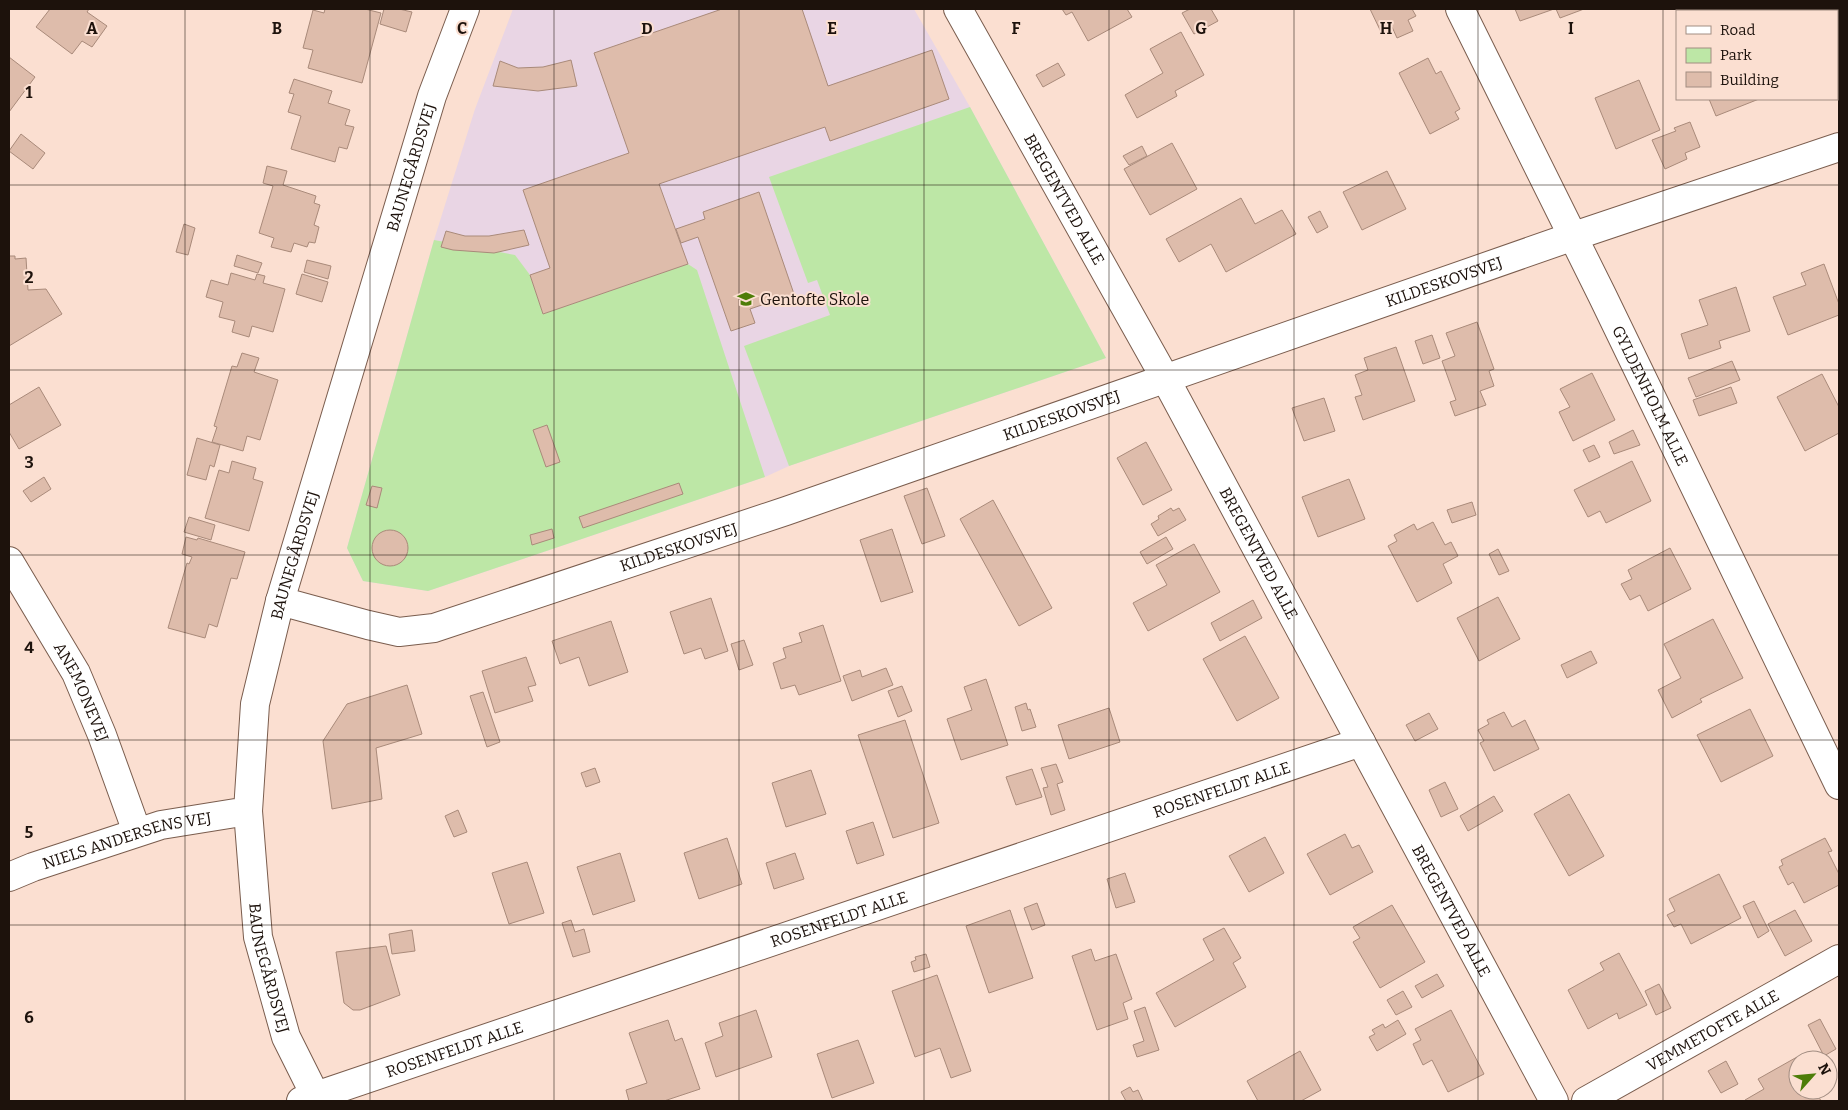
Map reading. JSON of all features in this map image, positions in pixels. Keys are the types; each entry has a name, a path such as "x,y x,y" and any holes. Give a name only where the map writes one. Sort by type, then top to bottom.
{"street":[{"name":"BAUNEGÅRDSVEJ","path":"311,1100 286,1037 258,938 248,811 255,704 280,602 432,96 465,9"},
{"name":"BREGENTVED ALLE","path":"958,9 1165,378 1554,1101"},
{"name":"GYLDENHOLM ALLE","path":"1460,9 1574,236 1839,785"},
{"name":"KILDESKOVSVEJ","path":"280,602 399,632 434,628 786,511 1574,236 1839,147"},
{"name":"ANEMONEVEJ","path":"9,561 76,673 102,735 137,832"},
{"name":"ROSENFELDT ALLE","path":"311,1100 1361,742"},
{"name":"NIELS ANDERSENS VEJ","path":"9,877 33,867 161,825 248,811"},
{"name":"VEMMETOFTE ALLE","path":"1586,1101 1839,959"}],"shaded area":[{"name":"Gentofte Skole","path":"513,9 914,9 970,107 1106,358 789,466 765,477 428,591 363,581 347,548 434,240 475,109"}],"green space":[{"path":"970,107 1106,358 789,466 744,346 830,315 817,280 808,283 769,177"},
{"path":"434,240 515,255 530,275 543,314 688,264 697,270 765,477 428,591 363,581 347,548"}],"building":[{"path":"50,9 89,9 87,12 107,26 92,47 82,41 72,54 36,27"},
{"path":"325,9 365,9 381,13 362,83 308,68 313,50 303,48 313,10 324,13"},
{"path":"384,9 399,9 412,12 406,32 380,24"},
{"path":"722,9 802,9 828,86 932,50 949,99 830,141 825,127 659,184 688,264 543,314 530,275 550,268 523,190 629,153 594,53"},
{"path":"1062,9 1127,9 1132,17 1088,41 1072,12 1066,15"},
{"path":"1190,9 1211,9 1218,21 1194,34 1182,13"},
{"path":"1370,9 1412,9 1416,16 1408,20 1413,31 1397,38 1392,27 1381,32"},
{"path":"1515,9 1554,9 1520,21"},
{"path":"1556,9 1584,9 1560,18"},
{"path":"1839,9 1839,16 1838,10 1802,10"},
{"path":"1181,32 1204,75 1175,91 1177,96 1137,118 1125,95 1163,73 1150,49"},
{"path":"9,57 35,77 9,112"},
{"path":"1428,58 1436,74 1441,71 1460,109 1455,112 1459,119 1430,134 1399,73"},
{"path":"571,60 577,86 538,91 493,86 500,61 518,68 543,67"},
{"path":"1058,63 1065,75 1043,87 1036,75"},
{"path":"294,79 332,91 328,103 350,110 345,125 354,127 347,149 339,147 335,162 291,149 301,116 288,112 294,94 289,93"},
{"path":"1639,80 1660,130 1616,149 1595,98"},
{"path":"1709,100 1756,100 1716,116"},
{"path":"1690,122 1700,147 1685,153 1687,159 1665,169 1652,140 1676,131 1674,128"},
{"path":"21,134 45,153 33,169 9,151"},
{"path":"1172,143 1197,189 1150,215 1124,169"},
{"path":"1142,146 1147,156 1129,165 1123,156"},
{"path":"267,166 287,171 283,185 316,196 314,203 320,205 314,225 319,227 315,243 309,242 307,247 294,243 291,252 271,247 274,238 259,233 273,186 263,183"},
{"path":"1387,171 1406,209 1362,230 1343,192"},
{"path":"759,192 794,294 750,309 755,323 731,331 698,237 681,243 676,229 705,219 703,212"},
{"path":"1241,198 1255,224 1282,210 1296,234 1226,272 1211,244 1179,262 1166,239"},
{"path":"1320,211 1328,227 1317,233 1308,217"},
{"path":"184,224 195,228 188,255 176,252"},
{"path":"524,230 529,245 494,253 453,250 441,247 446,231 465,236 489,236"},
{"path":"237,255 262,263 258,273 234,266"},
{"path":"9,256 15,256 15,259 26,258 28,290 46,289 62,314 9,346"},
{"path":"307,260 331,266 328,279 304,272"},
{"path":"1824,264 1839,304 1839,315 1788,335 1773,297 1806,285 1801,273"},
{"path":"231,273 255,280 257,274 265,276 263,283 285,289 273,332 252,326 249,337 232,332 235,321 219,317 223,302 206,297 211,280 228,285"},
{"path":"302,274 328,282 322,302 296,294"},
{"path":"1736,287 1750,331 1719,341 1721,348 1689,359 1681,334 1708,325 1699,300"},
{"path":"1477,322 1494,369 1489,371 1494,386 1480,391 1486,405 1455,416 1450,402 1456,400 1442,361 1455,356 1446,333"},
{"path":"1432,335 1440,358 1423,364 1415,341"},
{"path":"1396,347 1415,401 1363,420 1355,397 1362,395 1355,375 1368,370 1364,358"},
{"path":"242,353 259,358 254,372 278,380 260,440 247,436 243,451 212,442 217,427 214,426 232,366 237,367"},
{"path":"1732,361 1740,380 1696,397 1688,378"},
{"path":"1592,373 1615,420 1573,441 1559,412 1570,407 1560,389"},
{"path":"1822,374 1839,407 1839,433 1805,451 1777,397"},
{"path":"39,387 61,425 19,449 9,432 9,405"},
{"path":"1731,387 1737,403 1699,416 1693,400"},
{"path":"1324,398 1335,431 1304,441 1292,408"},
{"path":"547,425 560,462 546,467 533,430"},
{"path":"1633,430 1640,445 1614,454 1609,442"},
{"path":"197,438 220,445 214,467 210,465 206,480 187,475"},
{"path":"1146,442 1172,490 1143,505 1117,458"},
{"path":"1594,445 1600,457 1589,462 1583,450"},
{"path":"232,461 256,468 253,479 263,482 249,531 205,518 219,470 229,473"},
{"path":"1632,461 1651,501 1606,523 1600,511 1588,517 1574,490"},
{"path":"44,477 51,489 31,502 23,491"},
{"path":"1349,479 1365,519 1318,537 1302,497"},
{"path":"679,483 683,494 583,528 579,517"},
{"path":"372,486 382,488 377,508 366,505"},
{"path":"927,488 945,536 922,544 904,496"},
{"path":"993,500 1052,608 1019,626 960,519"},
{"path":"1472,502 1476,515 1452,523 1447,510"},
{"path":"1171,508 1173,511 1179,508 1186,520 1158,536 1151,524 1159,519 1158,516"},
{"path":"189,517 215,525 211,540 184,532"},
{"path":"1433,522 1445,545 1451,542 1458,556 1443,564 1452,583 1417,602 1388,546 1397,541 1394,535 1414,524 1417,530"},
{"path":"552,529 554,538 532,545 530,535"},
{"path":"892,529 913,592 881,602 860,540"},
{"path":"390,530 397,531 403,535 407,541 407,555 403,561 397,565 390,566 383,565 377,561 373,555 372,548 373,541 377,535 383,531"},
{"path":"186,537 197,540 198,538 245,552 237,579 231,578 217,627 209,624 205,638 168,628 187,563 189,564 192,557 182,554"},
{"path":"1166,537 1173,549 1147,564 1140,552"},
{"path":"1194,544 1220,592 1148,631 1133,603 1167,585 1156,565"},
{"path":"1670,548 1691,589 1648,611 1640,595 1630,600 1621,584 1632,579 1628,570"},
{"path":"1498,549 1509,571 1499,575 1489,554"},
{"path":"1498,597 1520,639 1479,661 1457,618"},
{"path":"711,598 728,651 705,659 701,648 684,654 670,612"},
{"path":"1253,600 1262,618 1220,641 1211,623"},
{"path":"1713,619 1743,678 1700,699 1702,702 1672,718 1658,690 1681,678 1664,644"},
{"path":"611,621 628,672 589,686 579,657 560,664 552,641"},
{"path":"823,625 841,681 799,695 795,685 781,689 773,663 786,658 783,648 802,642 799,633"},
{"path":"1245,636 1279,698 1237,721 1203,659"},
{"path":"744,640 753,665 739,670 731,644"},
{"path":"1591,651 1597,663 1567,678 1561,665"},
{"path":"526,657 536,685 528,687 533,701 495,713 482,671"},
{"path":"886,668 893,685 852,701 843,676 860,670 862,677"},
{"path":"986,679 1008,745 961,760 947,719 972,710 964,687"},
{"path":"407,685 422,734 376,748 382,799 332,809 323,741 347,704"},
{"path":"902,686 912,711 898,717 888,691"},
{"path":"483,692 500,742 487,747 470,696"},
{"path":"1026,703 1036,727 1022,731 1015,707"},
{"path":"1109,708 1120,742 1069,759 1058,725"},
{"path":"1750,709 1773,756 1721,782 1697,735"},
{"path":"1504,712 1512,727 1525,720 1539,749 1494,771 1480,743 1484,741 1478,730 1489,724 1487,720"},
{"path":"1429,713 1438,729 1415,741 1406,725"},
{"path":"905,720 939,823 893,838 858,735"},
{"path":"1056,764 1063,782 1057,784 1065,810 1051,815 1043,788 1048,787 1041,768"},
{"path":"595,768 600,782 586,787 581,773"},
{"path":"1032,769 1042,797 1016,805 1006,777"},
{"path":"811,770 826,814 786,827 772,783"},
{"path":"1445,782 1458,809 1441,817 1429,790"},
{"path":"1569,794 1604,856 1569,876 1534,814"},
{"path":"1494,796 1503,811 1468,831 1460,816"},
{"path":"458,810 467,832 454,837 445,816"},
{"path":"873,822 884,855 857,864 846,831"},
{"path":"1345,834 1352,848 1359,845 1373,872 1330,895 1307,854"},
{"path":"1265,837 1284,873 1249,892 1229,856"},
{"path":"727,838 742,884 699,899 684,853"},
{"path":"1825,838 1832,851 1828,852 1839,874 1839,885 1804,903 1793,882 1788,885 1779,867 1783,865 1781,860"},
{"path":"620,853 635,901 593,915 577,867"},
{"path":"795,853 804,879 774,889 766,863"},
{"path":"527,862 544,913 509,924 492,873"},
{"path":"1125,873 1135,902 1116,908 1107,879"},
{"path":"1719,874 1741,918 1691,944 1681,924 1674,927 1667,915 1675,911 1669,899"},
{"path":"1754,901 1769,931 1758,938 1743,906"},
{"path":"1037,903 1045,925 1032,930 1024,908"},
{"path":"1392,905 1425,962 1380,988 1353,942 1360,938 1353,927"},
{"path":"1010,910 1033,978 989,993 966,926"},
{"path":"1795,910 1812,941 1785,956 1768,924"},
{"path":"571,920 575,932 584,929 590,952 573,957 562,923"},
{"path":"1224,928 1241,958 1233,963 1246,987 1175,1027 1156,993 1214,960 1203,939"},
{"path":"412,930 415,951 392,954 389,934"},
{"path":"386,946 400,995 360,1010 353,1010 344,1003 336,952"},
{"path":"1091,949 1095,961 1116,954 1132,999 1123,1003 1128,1019 1097,1030 1072,956"},
{"path":"1619,953 1647,1005 1619,1019 1617,1013 1588,1029 1568,990 1604,970 1600,963"},
{"path":"926,954 930,967 914,972 911,962 916,960 915,957"},
{"path":"1437,974 1444,986 1422,998 1415,986"},
{"path":"937,975 971,1071 951,1078 940,1048 915,1057 892,991"},
{"path":"1659,984 1671,1008 1656,1015 1645,991"},
{"path":"1403,991 1412,1007 1396,1015 1387,1000"},
{"path":"1145,1007 1159,1050 1137,1057 1133,1045 1144,1041 1134,1011"},
{"path":"756,1010 772,1057 716,1077 705,1043 723,1036 719,1023"},
{"path":"1451,1010 1484,1074 1448,1092 1432,1060 1423,1065 1413,1044 1421,1040 1415,1029"},
{"path":"1820,1019 1836,1049 1821,1050 1808,1025"},
{"path":"668,1020 675,1041 682,1038 700,1089 664,1101 629,1101 626,1090 647,1083 629,1033"},
{"path":"1398,1020 1406,1034 1377,1051 1369,1037 1375,1034 1372,1030 1383,1024 1385,1028"},
{"path":"858,1040 874,1083 832,1098 817,1054"},
{"path":"1300,1051 1321,1090 1301,1101 1258,1101 1247,1081"},
{"path":"1726,1061 1738,1084 1721,1093 1708,1071"},
{"path":"1788,1062 1788,1100 1821,1101 1745,1101 1764,1089 1758,1079"},
{"path":"1130,1087 1133,1092 1138,1090 1143,1101 1126,1101 1121,1092"}],"place":[{"name":"Gentofte Skole","path":"746,299"}]}
